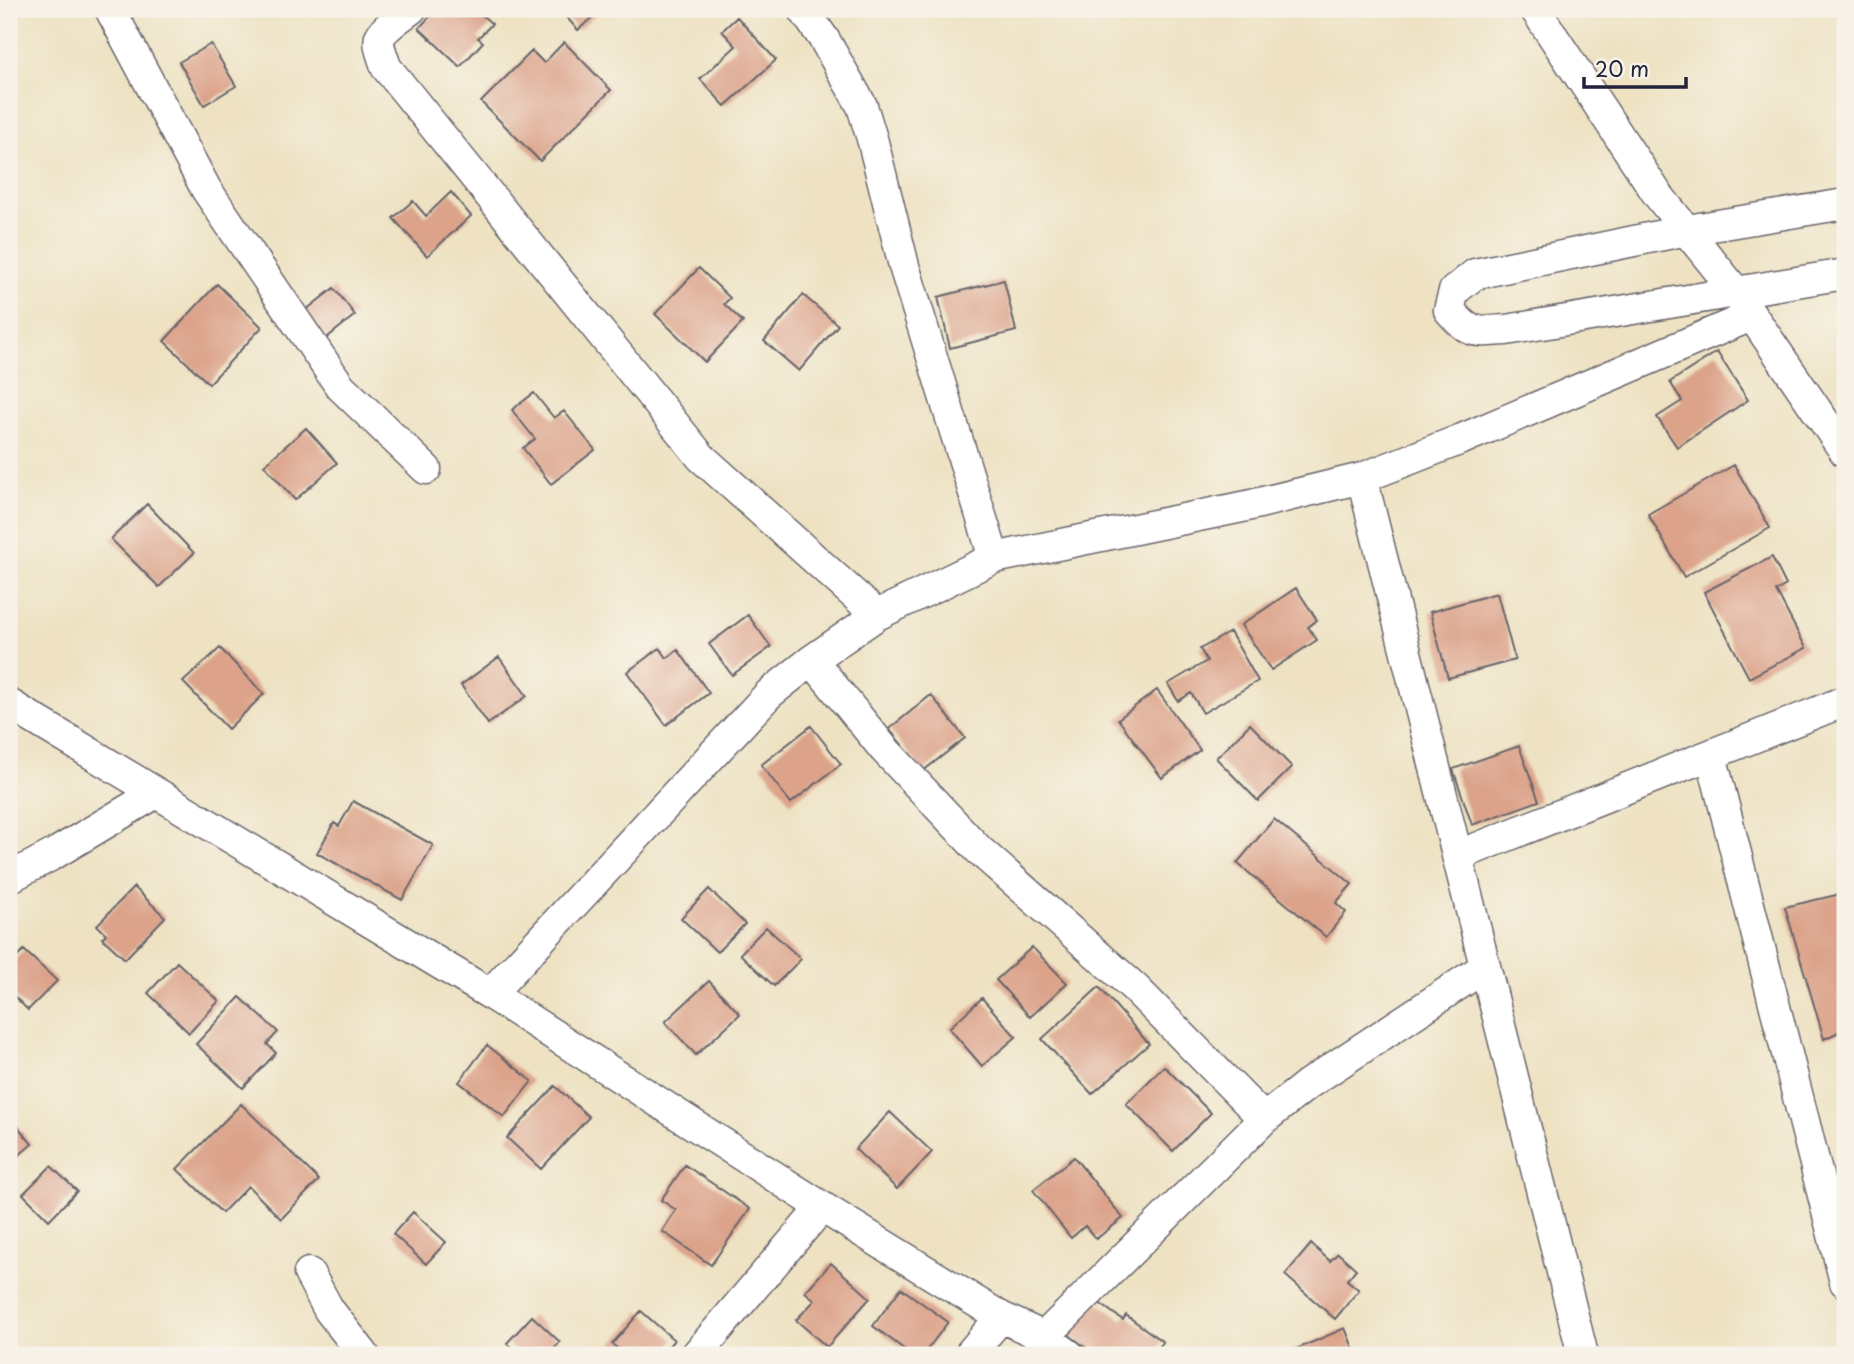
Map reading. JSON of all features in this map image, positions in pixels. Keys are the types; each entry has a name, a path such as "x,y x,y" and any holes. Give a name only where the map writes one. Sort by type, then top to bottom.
{"street":[{"path":"110,9 206,189 333,376 340,386 426,469"},
{"path":"411,9 380,37 386,67 701,457 877,615"},
{"path":"803,9 824,39 862,106 904,266 994,558"},
{"path":"1535,9 1658,195 1744,304 1845,452"},
{"path":"1744,304 1587,317 1506,330 1473,332 1462,325 1449,310 1454,291 1475,274 1687,230 1845,204"},
{"path":"490,994 769,694 877,615 994,558 1247,506 1362,478 1462,439 1744,304 1845,274"},
{"path":"1362,478 1583,1355"},
{"path":"812,660 884,748 979,850 1135,988 1264,1119"},
{"path":"1457,856 1845,701"},
{"path":"9,704 490,994 822,1207 1001,1317 1044,1337 1069,1355"},
{"path":"1711,755 1845,1282"},
{"path":"9,878 156,793"},
{"path":"1044,1337 1264,1119 1308,1084 1485,967"},
{"path":"696,1355 822,1207"},
{"path":"309,1273 328,1310 364,1355"},
{"path":"969,1355 1001,1317"}],"building":[{"path":"437,9 449,9 456,15 462,9 475,9 492,24 478,38 483,42 460,67 419,28"},
{"path":"559,9 602,9 578,30"},
{"path":"737,17 776,60 725,106 700,79 736,46 722,31"},
{"path":"564,42 611,90 540,161 481,102 532,51 544,63"},
{"path":"211,44 236,86 204,105 179,62"},
{"path":"451,192 471,216 427,256 393,218 413,201 426,216"},
{"path":"699,268 730,298 724,304 743,322 705,362 655,314"},
{"path":"1004,280 1016,331 950,348 938,297"},
{"path":"217,284 262,327 209,384 164,341"},
{"path":"334,288 355,315 318,345 297,317"},
{"path":"803,295 838,325 799,371 764,341"},
{"path":"1717,352 1748,400 1677,447 1657,417 1682,401 1670,382"},
{"path":"534,393 554,418 564,411 595,450 551,484 523,448 535,439 512,410"},
{"path":"306,428 337,463 295,500 264,465"},
{"path":"1734,465 1770,528 1684,577 1648,514"},
{"path":"147,504 194,553 159,587 111,539"},
{"path":"1772,557 1786,585 1776,591 1806,648 1749,678 1704,592"},
{"path":"1296,588 1317,620 1308,627 1317,640 1271,670 1241,625"},
{"path":"1497,593 1515,660 1448,678 1430,612"},
{"path":"748,615 771,647 732,675 709,644"},
{"path":"1230,632 1258,681 1203,713 1191,693 1178,701 1168,684 1207,661 1200,649"},
{"path":"220,648 264,694 228,729 183,682"},
{"path":"660,648 667,658 678,650 709,693 666,725 627,672"},
{"path":"499,657 527,696 488,724 461,685"},
{"path":"1157,690 1200,750 1162,778 1118,719"},
{"path":"931,695 965,738 923,771 889,729"},
{"path":"1250,724 1292,767 1258,801 1216,758"},
{"path":"811,726 841,764 791,803 761,765"},
{"path":"1519,746 1539,801 1472,825 1453,769"},
{"path":"353,801 433,845 402,900 317,853 334,823 339,826"},
{"path":"1274,819 1352,884 1336,903 1346,912 1326,937 1237,863"},
{"path":"134,887 165,917 125,959 102,938 106,934 97,925"},
{"path":"709,889 745,924 717,952 681,918"},
{"path":"1845,893 1845,937 1842,938 1845,951 1845,1029 1824,1039 1785,907"},
{"path":"766,927 801,959 774,986 740,954"},
{"path":"1032,947 1067,983 1030,1017 996,980"},
{"path":"24,950 57,981 28,1010 9,991 9,966"},
{"path":"177,962 219,1001 189,1033 148,993"},
{"path":"709,981 740,1014 696,1055 665,1022"},
{"path":"1099,987 1149,1044 1092,1094 1042,1039"},
{"path":"240,997 278,1032 267,1044 276,1053 243,1088 196,1044"},
{"path":"982,998 1016,1037 982,1066 949,1028"},
{"path":"487,1045 532,1081 504,1117 459,1082"},
{"path":"1164,1066 1211,1113 1173,1151 1126,1104"},
{"path":"555,1086 589,1117 541,1169 507,1138"},
{"path":"241,1104 319,1180 281,1219 248,1186 222,1213 177,1169"},
{"path":"890,1112 932,1152 897,1189 855,1149"},
{"path":"9,1116 32,1144 9,1164"},
{"path":"1074,1157 1123,1218 1096,1239 1085,1226 1071,1238 1033,1190"},
{"path":"685,1165 750,1209 711,1265 662,1231 676,1210 661,1200"},
{"path":"51,1166 77,1191 49,1220 23,1194"},
{"path":"413,1212 446,1242 426,1264 393,1234"},
{"path":"1311,1244 1330,1261 1338,1253 1356,1269 1347,1280 1359,1290 1335,1319 1285,1275"},
{"path":"831,1263 870,1298 827,1347 796,1320 815,1300 805,1292"},
{"path":"901,1288 948,1322 923,1355 912,1355 873,1326"},
{"path":"1095,1300 1123,1320 1126,1315 1163,1342 1153,1355 1096,1355 1069,1335"},
{"path":"641,1311 674,1340 661,1355 625,1355 612,1344"},
{"path":"532,1316 560,1342 548,1355 520,1355 507,1343"},
{"path":"1345,1328 1356,1355 1294,1355 1292,1351"}]}
